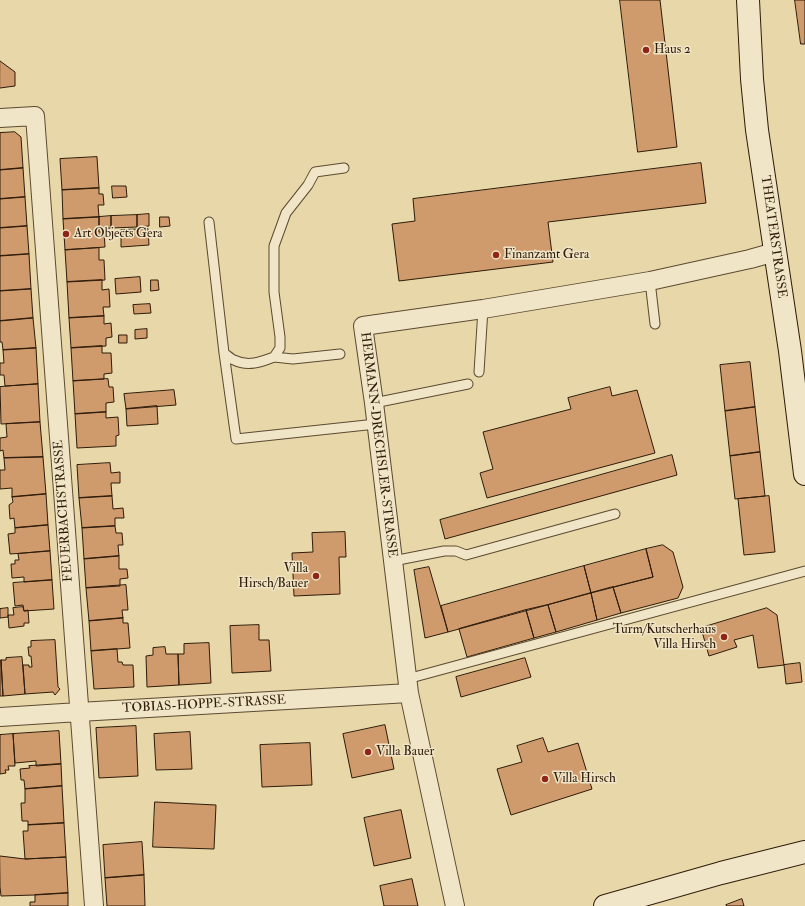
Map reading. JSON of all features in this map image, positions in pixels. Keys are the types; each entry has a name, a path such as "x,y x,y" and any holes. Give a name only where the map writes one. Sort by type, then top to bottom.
{"main road":[{"name":"THEATERSTRASSE","path":"748,0 752,79 757,130 790,351 805,474"},
{"path":"605,906 721,873 805,852"}],"street":[{"name":"FEUERBACHSTRASSE","path":"0,118 35,116 94,906"},
{"name":"HERMANN-DRECHSLER-STRASSE","path":"456,906 408,686 374,403 363,326 483,309 650,281 775,252"},
{"name":"TOBIAS-HOPPE-STRASSE","path":"0,718 408,686"}],"lane":[{"path":"274,357 280,348 274,292 274,246 286,213 308,185 315,172 344,168"},
{"path":"209,222 224,353 236,439 376,424"},
{"path":"650,281 655,324"},
{"path":"479,372 483,309"},
{"path":"224,353 234,360 248,364 274,357 293,359 340,354"},
{"path":"374,403 468,384"},
{"path":"393,561 444,551 456,551 466,554 615,514"},
{"path":"408,686 805,571"}],"building":[{"name":"Haus 2","path":"620,0 660,0 677,147 638,152"},
{"path":"795,0 805,0 805,44 801,44"},
{"path":"0,61 15,72 15,86 0,88"},
{"path":"15,132 21,137 23,168 0,170 0,133"},
{"path":"97,157 99,188 62,190 60,159"},
{"path":"701,163 706,203 548,222 553,262 399,281 392,224 415,221 413,199"},
{"path":"23,168 25,197 0,199 0,170"},
{"path":"112,186 126,186 127,197 113,198"},
{"path":"99,188 99,194 103,194 104,205 98,205 99,217 63,219 62,190"},
{"path":"25,197 27,226 0,228 0,199"},
{"path":"149,214 149,226 137,227 137,215"},
{"path":"137,215 137,227 111,228 111,216"},
{"path":"111,216 111,228 99,229 99,217"},
{"path":"99,217 99,232 104,232 105,247 65,250 63,219"},
{"path":"160,217 169,217 170,226 160,227"},
{"path":"27,226 29,254 0,256 0,228"},
{"path":"148,229 149,245 121,247 121,230"},
{"path":"99,248 99,260 104,260 105,280 67,282 65,250"},
{"path":"29,254 31,289 0,291 0,256"},
{"path":"140,277 141,292 116,294 115,279"},
{"path":"102,280 102,290 109,289 110,307 103,307 104,316 69,318 67,282"},
{"path":"151,280 158,280 159,290 151,291"},
{"path":"31,289 33,318 0,321 0,291"},
{"path":"150,304 151,313 134,314 133,305"},
{"path":"104,316 104,324 111,323 112,337 106,338 106,346 71,348 69,318"},
{"path":"33,318 36,348 3,350 2,342 0,342 0,321"},
{"path":"147,329 147,338 135,339 135,330"},
{"path":"119,335 127,335 127,343 119,343"},
{"path":"102,346 102,353 111,353 112,373 104,374 104,379 73,381 71,348"},
{"path":"36,348 38,384 5,386 4,375 0,375 0,363 4,363 3,350"},
{"path":"750,362 755,407 725,411 720,365"},
{"path":"108,379 109,387 113,387 114,402 106,403 106,412 75,414 73,381"},
{"path":"38,384 40,422 1,424 0,387"},
{"path":"610,387 612,396 637,390 655,453 487,498 480,473 493,469 483,432 571,409 568,398"},
{"path":"174,390 176,405 126,409 124,394"},
{"path":"157,406 158,424 127,426 126,409"},
{"path":"755,407 760,452 730,456 725,411"},
{"path":"106,412 106,418 118,417 119,435 116,436 116,446 77,448 75,414"},
{"path":"40,422 43,457 4,458 3,450 0,451 0,438 7,437 6,424"},
{"path":"760,452 765,496 735,499 730,456"},
{"path":"672,455 677,475 445,539 440,520"},
{"path":"43,457 46,494 12,497 12,488 0,489 0,470 5,470 4,458"},
{"path":"110,463 111,473 120,472 120,483 111,483 112,496 79,498 77,465"},
{"path":"46,494 48,525 15,528 14,518 10,519 9,505 13,502 12,497"},
{"path":"112,496 113,509 123,508 124,518 115,518 115,526 82,528 79,498"},
{"path":"769,496 775,552 744,555 738,499"},
{"path":"48,525 50,551 10,554 8,534 15,533 15,528"},
{"path":"115,526 116,533 122,533 123,545 118,545 119,556 84,559 82,528"},
{"name":"Villa Hirsch/Bauer","path":"345,532 346,557 339,557 340,594 294,596 292,553 313,552 312,533"},
{"path":"663,545 673,552 683,587 678,598 621,613 613,587 653,577 646,549"},
{"path":"646,549 653,577 591,593 584,566"},
{"path":"50,551 52,580 24,582 24,577 12,578 11,564 15,564 15,560 19,560 18,554"},
{"path":"119,556 119,569 127,569 128,578 120,579 120,586 86,588 84,559"},
{"path":"584,566 591,593 448,632 441,606"},
{"path":"429,567 448,632 425,638 414,570"},
{"path":"52,580 54,609 24,611 23,605 15,606 13,583"},
{"path":"126,585 128,610 122,610 123,618 89,621 86,588"},
{"path":"613,587 621,613 597,620 591,593"},
{"path":"591,593 597,620 556,632 548,605"},
{"path":"548,605 556,632 534,638 526,610"},
{"path":"23,607 24,611 28,610 29,623 24,623 24,626 9,628 8,615 14,615 13,608"},
{"path":"8,608 8,617 0,618 0,609"},
{"name":"Turm/Kutscherhaus Villa Hirsch","path":"767,608 777,615 784,665 758,668 753,635 734,640 737,647 709,656 701,628"},
{"path":"526,610 534,638 467,657 459,629"},
{"path":"123,618 123,623 128,623 130,648 91,651 89,621"},
{"path":"259,625 259,640 269,640 271,671 232,673 230,626"},
{"path":"55,640 58,687 60,689 55,695 53,692 25,694 23,665 29,665 29,667 32,667 28,647 31,647 31,641"},
{"path":"209,643 211,683 179,685 178,654 184,654 184,644"},
{"path":"165,647 166,654 178,654 179,685 147,687 146,656 153,655 153,648"},
{"path":"117,649 118,662 122,662 123,665 133,665 134,687 94,689 91,651"},
{"path":"22,657 25,694 3,696 1,660 6,660 6,658"},
{"path":"525,658 531,677 461,697 456,677"},
{"path":"1,660 3,696 0,696"},
{"path":"800,663 802,682 786,684 784,665"},
{"name":"Villa Bauer","path":"385,725 394,769 352,778 343,734"},
{"path":"136,726 138,776 99,778 96,728"},
{"path":"59,731 61,764 36,766 36,761 15,763 13,734"},
{"path":"190,732 192,769 156,770 154,734"},
{"path":"13,734 15,766 8,766 9,770 5,770 6,773 0,774 0,735"},
{"name":"Villa Hirsch","path":"543,738 548,752 578,743 592,789 511,815 497,769 522,762 517,746"},
{"path":"310,743 312,785 262,787 260,745"},
{"path":"61,764 62,786 25,789 24,780 21,780 20,769 30,768 29,766"},
{"path":"62,786 64,823 28,825 28,821 22,821 21,803 25,803 25,789"},
{"path":"155,802 216,805 214,849 153,847"},
{"path":"401,810 411,858 374,866 364,818"},
{"path":"64,823 66,857 25,859 23,831 28,831 28,825"},
{"path":"142,842 144,875 105,878 103,845"},
{"path":"0,856 25,859 66,857 68,893 1,896"},
{"path":"144,875 145,906 107,906 105,878"},
{"path":"412,879 418,906 384,906 380,886"},
{"path":"68,893 68,906 30,906 30,902 35,902 35,895"},
{"path":"742,899 744,906 726,905"}],"place":[{"name":"Haus 2","path":"646,50"},
{"name":"Art Objects Gera","path":"66,234"},
{"name":"Finanzamt Gera","path":"496,255"},
{"name":"Villa Hirsch/Bauer","path":"316,576"},
{"name":"Turm/Kutscherhaus Villa Hirsch","path":"724,637"},
{"name":"Villa Bauer","path":"368,752"},
{"name":"Villa Hirsch","path":"545,779"}]}
